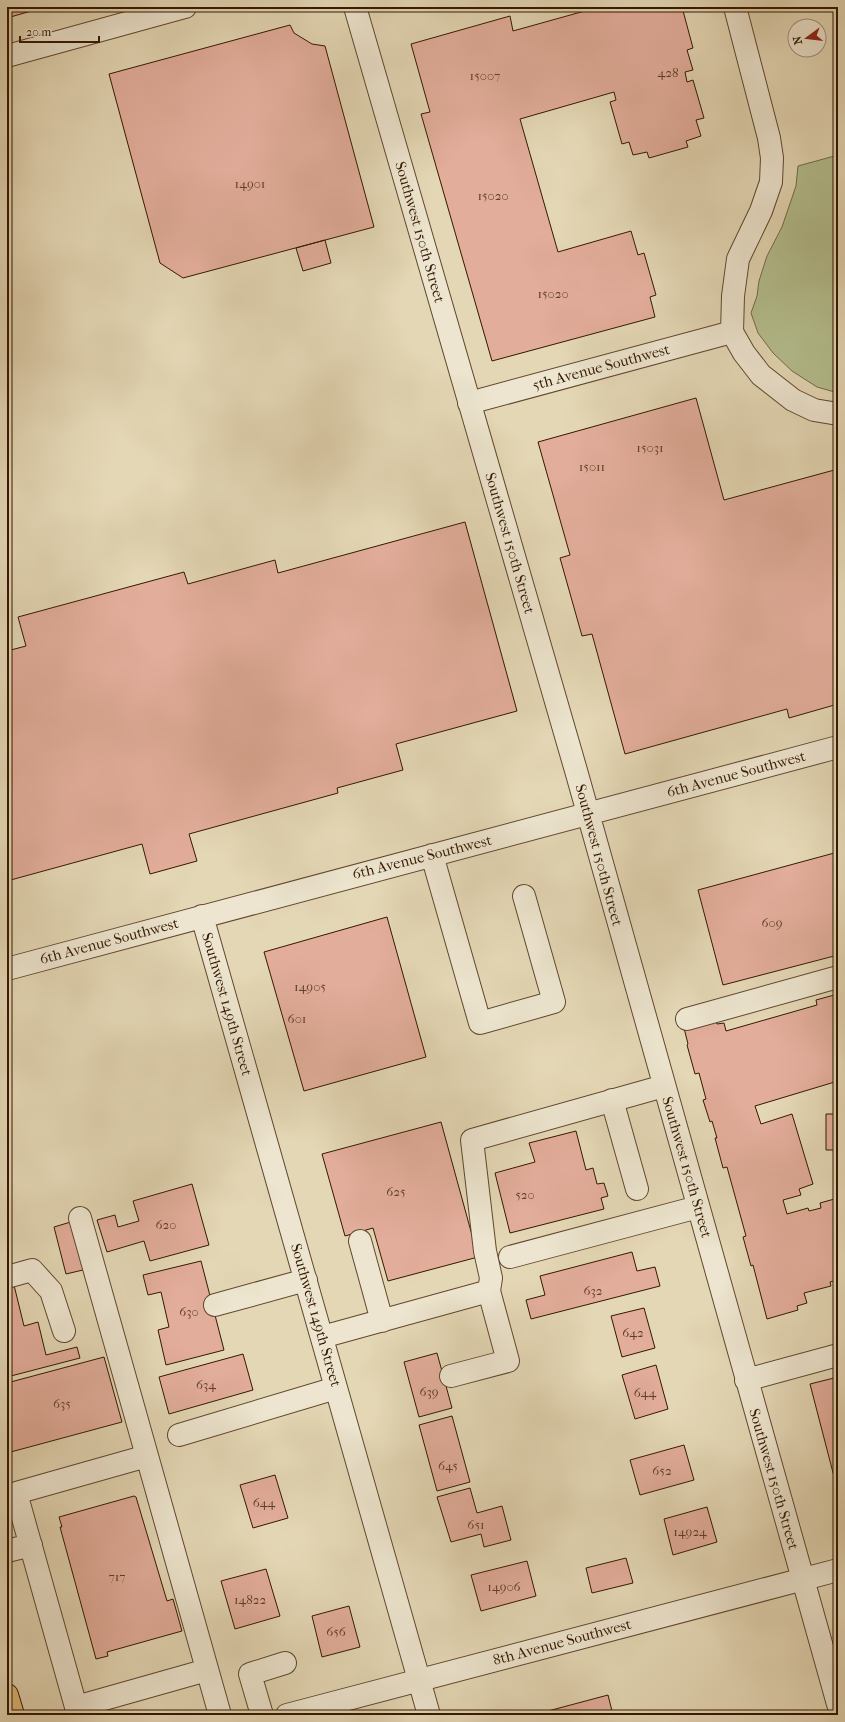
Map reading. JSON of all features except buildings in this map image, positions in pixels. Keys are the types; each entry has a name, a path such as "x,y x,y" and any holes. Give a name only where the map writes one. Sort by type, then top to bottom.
{"main road":[{"path":"7,1695 13,1715"}],"street":[{"path":"7,56 185,7"},
{"name":"Southwest 150th Street","path":"355,7 588,814 838,1704"},
{"path":"735,7 769,138 772,158 771,182 761,211 738,259 733,296 732,332 744,353 761,375 793,400 814,410 838,414"},
{"name":"5th Avenue Southwest","path":"469,403 732,332"},
{"name":"6th Avenue Southwest","path":"7,969 838,747"},
{"path":"432,855 480,1023 554,1002 524,896"},
{"name":"Southwest 149th Street","path":"202,916 429,1715"},
{"path":"686,1019 838,977"},
{"path":"451,1376 508,1361 489,1291 491,1278 485,1251 472,1140 664,1086"},
{"path":"612,1100 637,1190"},
{"path":"510,1256 698,1207"},
{"path":"80,1218 220,1715"},
{"path":"360,1240 382,1320"},
{"path":"7,1276 32,1270 51,1291 64,1331"},
{"path":"215,1305 306,1280"},
{"path":"322,1337 489,1291"},
{"path":"746,1380 838,1355"},
{"path":"179,1435 336,1388"},
{"path":"147,1456 16,1493 76,1707 114,1706 207,1670"},
{"path":"7,1551 31,1545"},
{"name":"8th Avenue Southwest","path":"287,1715 838,1570"},
{"path":"262,1715 250,1674 285,1663"}],"green space":[{"path":"838,155 838,393 817,387 792,371 773,353 758,333 751,313 767,256 782,227 796,186 798,166"}]}
